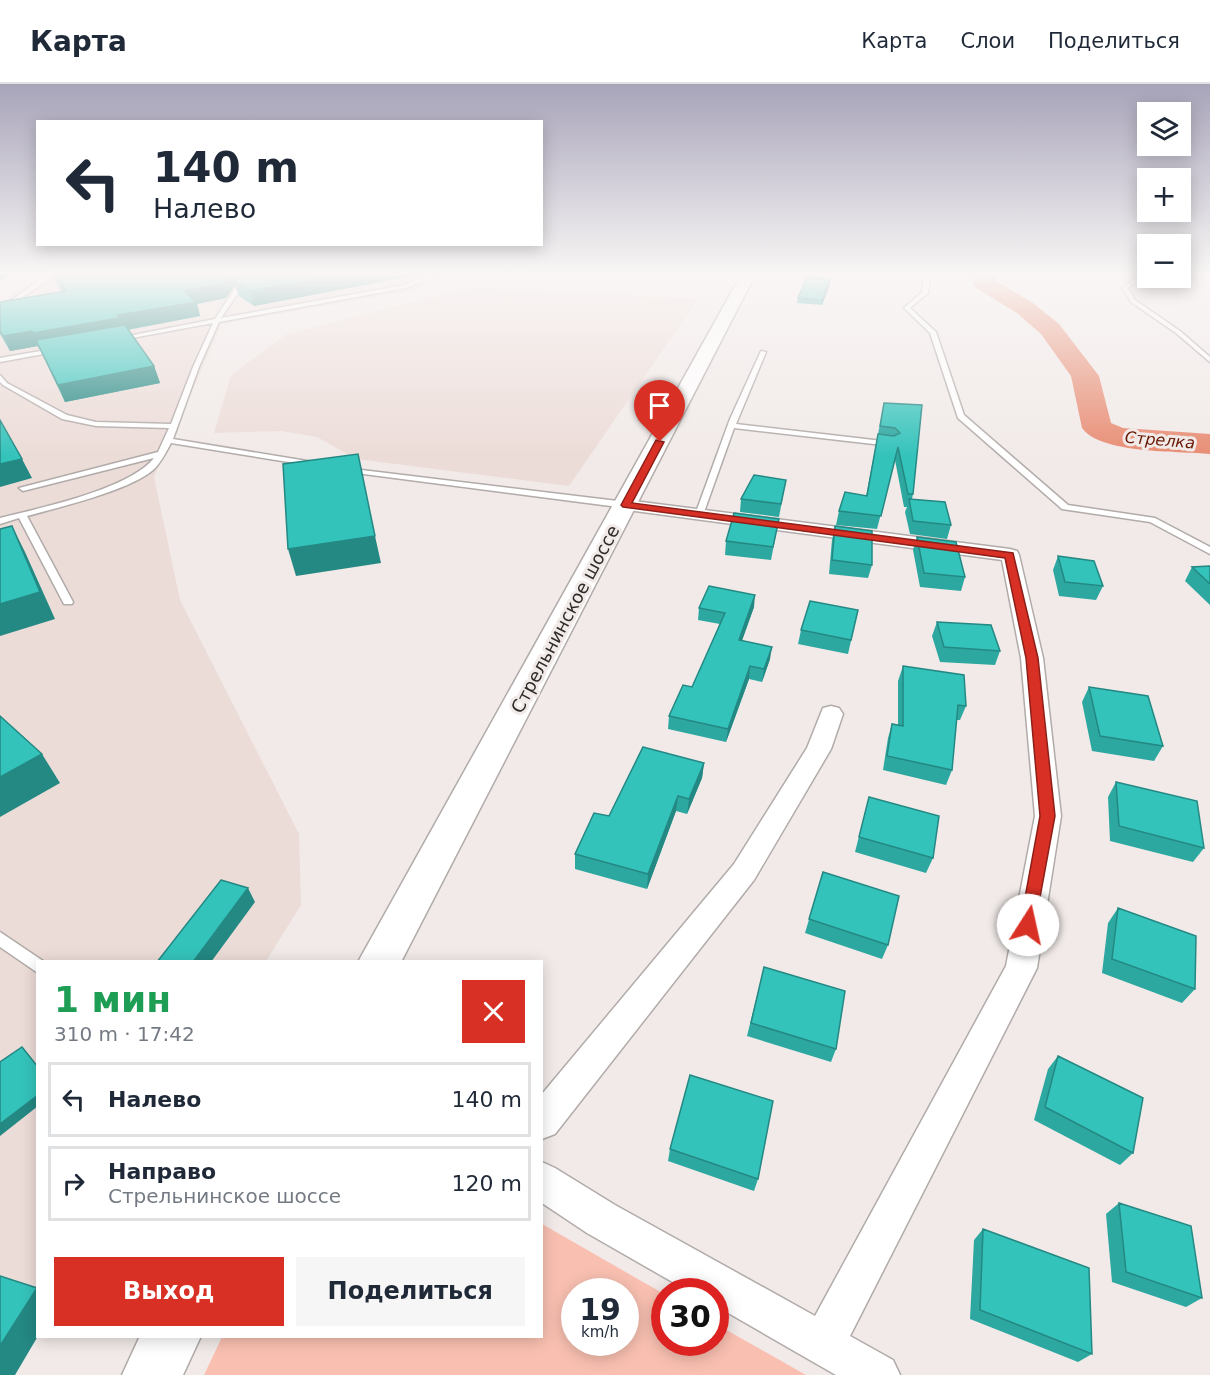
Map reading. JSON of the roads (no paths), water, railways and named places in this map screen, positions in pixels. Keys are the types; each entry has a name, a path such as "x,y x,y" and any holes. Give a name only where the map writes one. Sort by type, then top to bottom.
{"main road":[{"name":"Стрельнинское шоссе","path":"380,960 716,335"},
{"path":"152,1375 171,1338"}],"street":[{"path":"626,505 1010,555 1032,658 1048,816 1021,968 823,1344"},
{"path":"543,1120 744,872 819,749 831,714"},
{"path":"543,1182 601,1219 878,1375"}],"lane":[{"path":"113,340 140,335"},
{"path":"0,521 135,478 151,468 174,426 209,335"},
{"path":"934,335 961,416 1065,507 1152,520 1210,551"},
{"path":"1182,335 1210,360"},
{"path":"0,360 68,348"},
{"path":"699,514 763,352"},
{"path":"0,377 5,384 65,417 96,424 174,426"},
{"path":"732,426 891,444"},
{"path":"167,440 328,467"},
{"path":"23,489 159,454"},
{"path":"339,469 626,505"},
{"path":"22,515 68,602"},
{"path":"0,938 36,965"}],"waterway":[{"name":"Стрелка","path":"1055,335 1085,376 1097,428 1117,437 1210,444"}]}
